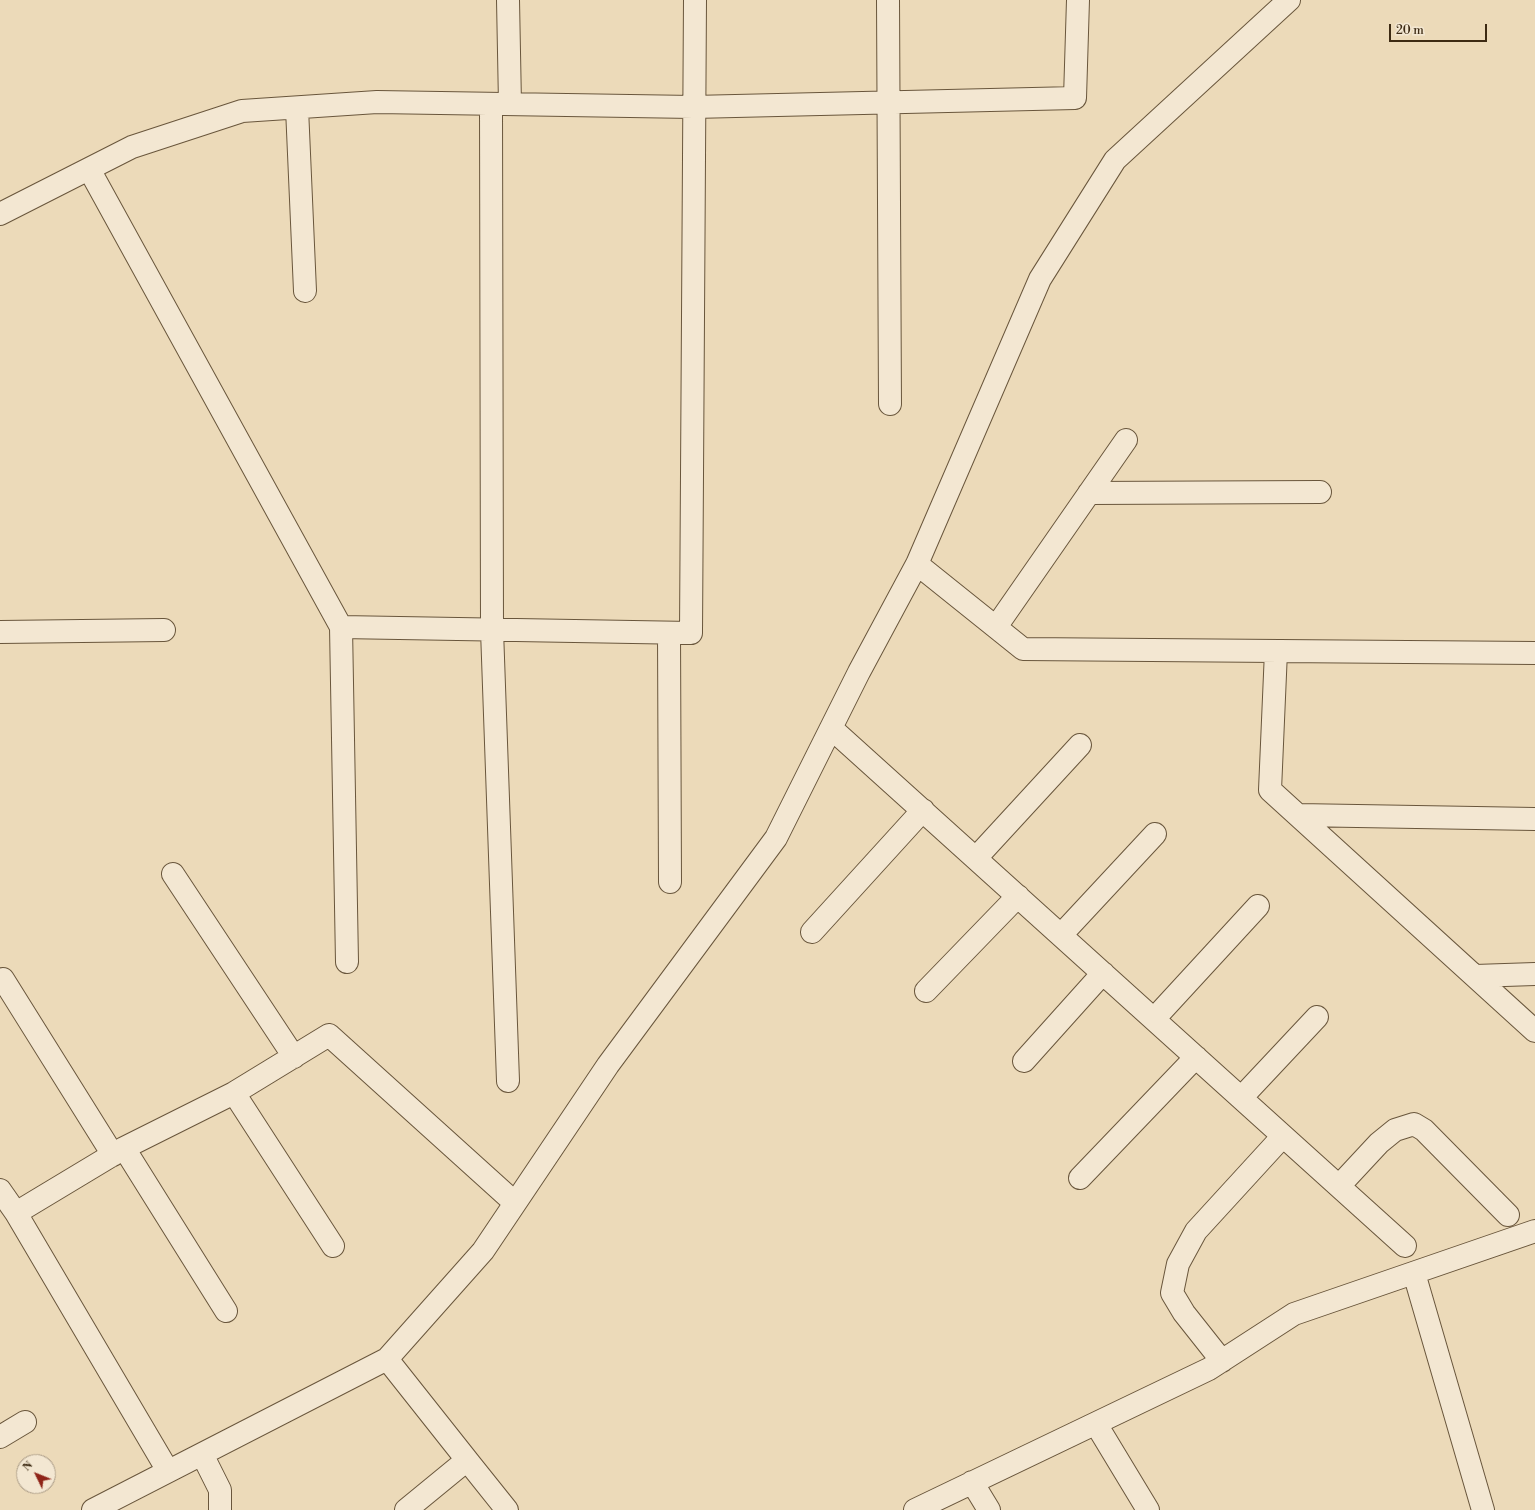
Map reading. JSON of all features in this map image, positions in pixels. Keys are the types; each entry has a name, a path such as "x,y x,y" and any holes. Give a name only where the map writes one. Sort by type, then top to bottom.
{"street":[{"path":"508,0 500,104 492,630 508,1081"},
{"path":"342,627 691,633 693,107 695,0"},
{"path":"888,0 890,404"},
{"path":"0,214 132,147 242,111 377,102 693,107 1075,98 1078,0"},
{"path":"93,1510 387,1359 484,1251 608,1065 776,838 917,564 1040,279 1115,160 1289,0"},
{"path":"297,108 305,291"},
{"path":"89,169 342,627 347,962"},
{"path":"996,627 1126,440"},
{"path":"1089,492 1320,492"},
{"path":"917,564 1023,649 1535,653"},
{"path":"0,632 164,630"},
{"path":"669,633 670,882"},
{"path":"1276,651 1270,790 1535,1031"},
{"path":"832,728 1405,1246"},
{"path":"976,858 1080,745"},
{"path":"812,932 923,810"},
{"path":"1298,815 1535,819"},
{"path":"1061,935 1155,834"},
{"path":"173,874 294,1057"},
{"path":"926,991 1018,896"},
{"path":"1154,1019 1258,906"},
{"path":"1024,1060 1103,973"},
{"path":"1475,976 1535,974"},
{"path":"3,979 226,1311"},
{"path":"1241,1098 1316,1017"},
{"path":"16,1214 118,1152 234,1093 329,1035 515,1203"},
{"path":"1080,1178 1196,1057"},
{"path":"234,1093 333,1246"},
{"path":"1339,1186 1379,1143 1395,1130 1414,1124 1424,1130 1508,1215"},
{"path":"1222,1361 1184,1314 1172,1293 1178,1264 1196,1231 1283,1136"},
{"path":"0,1190 16,1214 168,1472"},
{"path":"915,1510 1209,1369 1294,1314 1535,1231"},
{"path":"1414,1272 1483,1510"},
{"path":"387,1359 507,1510"},
{"path":"0,1437 25,1422"},
{"path":"1096,1424 1148,1510"},
{"path":"202,1454 220,1490 220,1510"},
{"path":"406,1510 467,1460"},
{"path":"972,1482 989,1510"}]}
